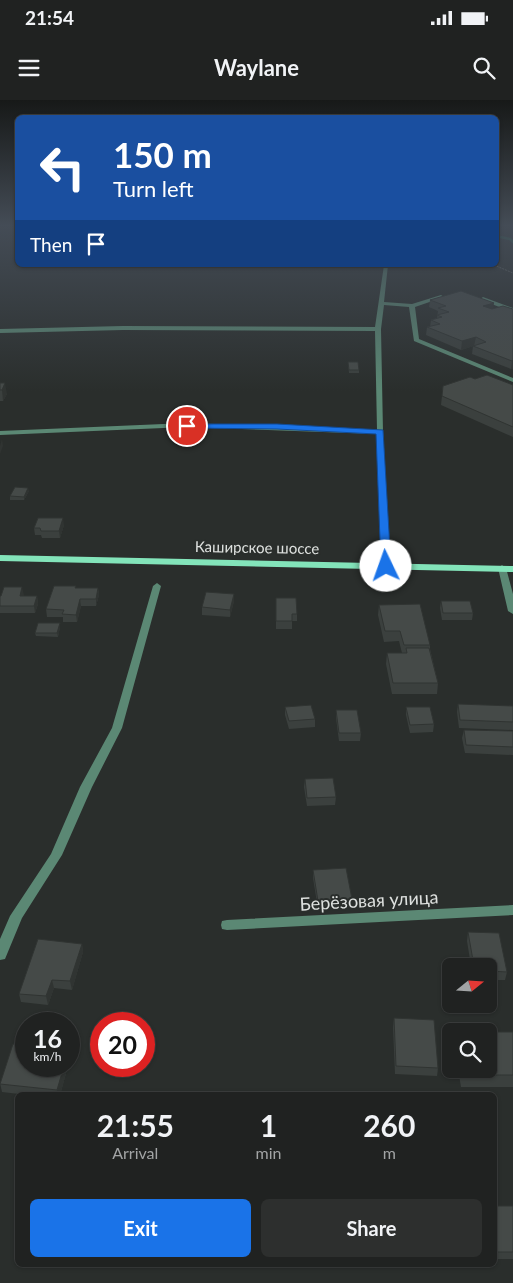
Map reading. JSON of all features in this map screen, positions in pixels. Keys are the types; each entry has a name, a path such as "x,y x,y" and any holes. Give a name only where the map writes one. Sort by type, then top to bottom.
{"main road":[{"name":"Каширское шоссе","path":"0,558 507,568"}],"street":[{"path":"384,280 378,329 386,566"},
{"path":"380,304 412,306 445,296"},
{"path":"479,297 513,310"},
{"path":"412,306 416,340 513,380"},
{"path":"0,331 123,328 378,329"},
{"path":"0,433 187,426 277,427 380,432"},
{"path":"507,568 513,611"},
{"path":"0,955 16,916 56,855 86,787 117,728 157,586"},
{"name":"Берёзовая улица","path":"227,925 513,910"}],"building":[{"path":"461,291 494,303 483,306 492,309 503,306 513,309 512,361 473,346 486,342 476,337 462,341 427,327 440,324 431,320 442,317 437,315 449,312 438,308 446,306 430,300"},
{"path":"348,362 358,362 359,370 349,370"},
{"path":"487,375 513,385 513,427 442,396 443,386 470,377 475,379"},
{"path":"0,383 5,383 2,390 0,390"},
{"path":"15,487 28,488 24,497 10,496"},
{"path":"38,518 63,518 59,531 41,531 40,528 34,528"},
{"path":"54,586 98,588 96,599 80,599 76,615 62,614 64,610 46,609"},
{"path":"4,587 22,587 20,596 37,596 34,606 0,606 0,596"},
{"path":"206,592 234,594 230,610 202,607"},
{"path":"276,598 296,598 297,614 292,614 292,621 276,621"},
{"path":"441,601 470,601 473,613 443,613"},
{"path":"420,604 430,645 404,645 400,631 385,631 379,605"},
{"path":"38,623 60,623 57,633 35,633"},
{"path":"406,648 429,648 438,683 393,683 387,653 407,653"},
{"path":"458,704 513,706 513,722 460,720"},
{"path":"311,705 315,719 289,721 285,707"},
{"path":"406,707 430,707 434,724 410,725"},
{"path":"336,710 357,710 361,733 339,733"},
{"path":"464,730 513,731 513,747 466,745"},
{"path":"333,778 336,797 307,798 305,779"},
{"path":"346,868 352,899 318,901 313,870"},
{"path":"468,932 499,933 507,972 498,972 498,958 473,958"},
{"path":"38,939 82,944 70,981 52,980 46,996 19,994"},
{"path":"394,1018 434,1020 438,1068 396,1066"},
{"path":"497,1032 513,1032 513,1075 497,1075"},
{"path":"13,1044 15,1044 15,1077 61,1077 57,1090 0,1084"},
{"path":"497,1206 513,1206 513,1252 497,1252"}],"route":[{"path":"187,426 277,427 380,432 386,566"}]}
